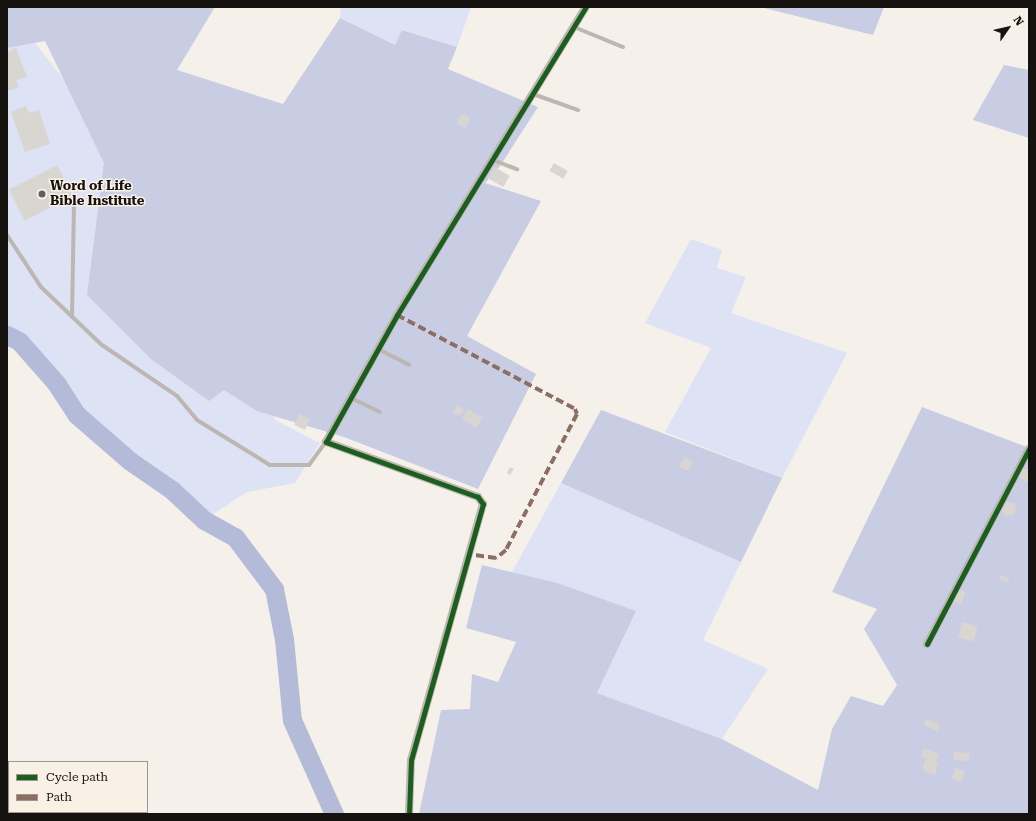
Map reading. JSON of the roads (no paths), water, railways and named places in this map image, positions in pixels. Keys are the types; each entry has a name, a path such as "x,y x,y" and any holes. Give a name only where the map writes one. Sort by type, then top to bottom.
{"street":[{"path":"409,814 411,760 483,504 478,497 326,442 378,349 586,7"},
{"path":"927,644 1029,449"}],"lane":[{"path":"574,27 623,47"},
{"path":"533,94 578,110"},
{"path":"492,160 517,169"},
{"path":"72,317 74,203"},
{"path":"7,235 41,288 102,345 177,396 197,420 270,465 309,465 326,442"},
{"path":"378,349 409,365"},
{"path":"351,398 380,412"}],"waterway":[{"path":"7,335 19,341 56,383 77,415 130,461 172,490 204,520 235,537 274,589 284,639 292,720 334,814"}],"place":[{"name":"Word of Life Bible Institute","path":"42,194"}]}
